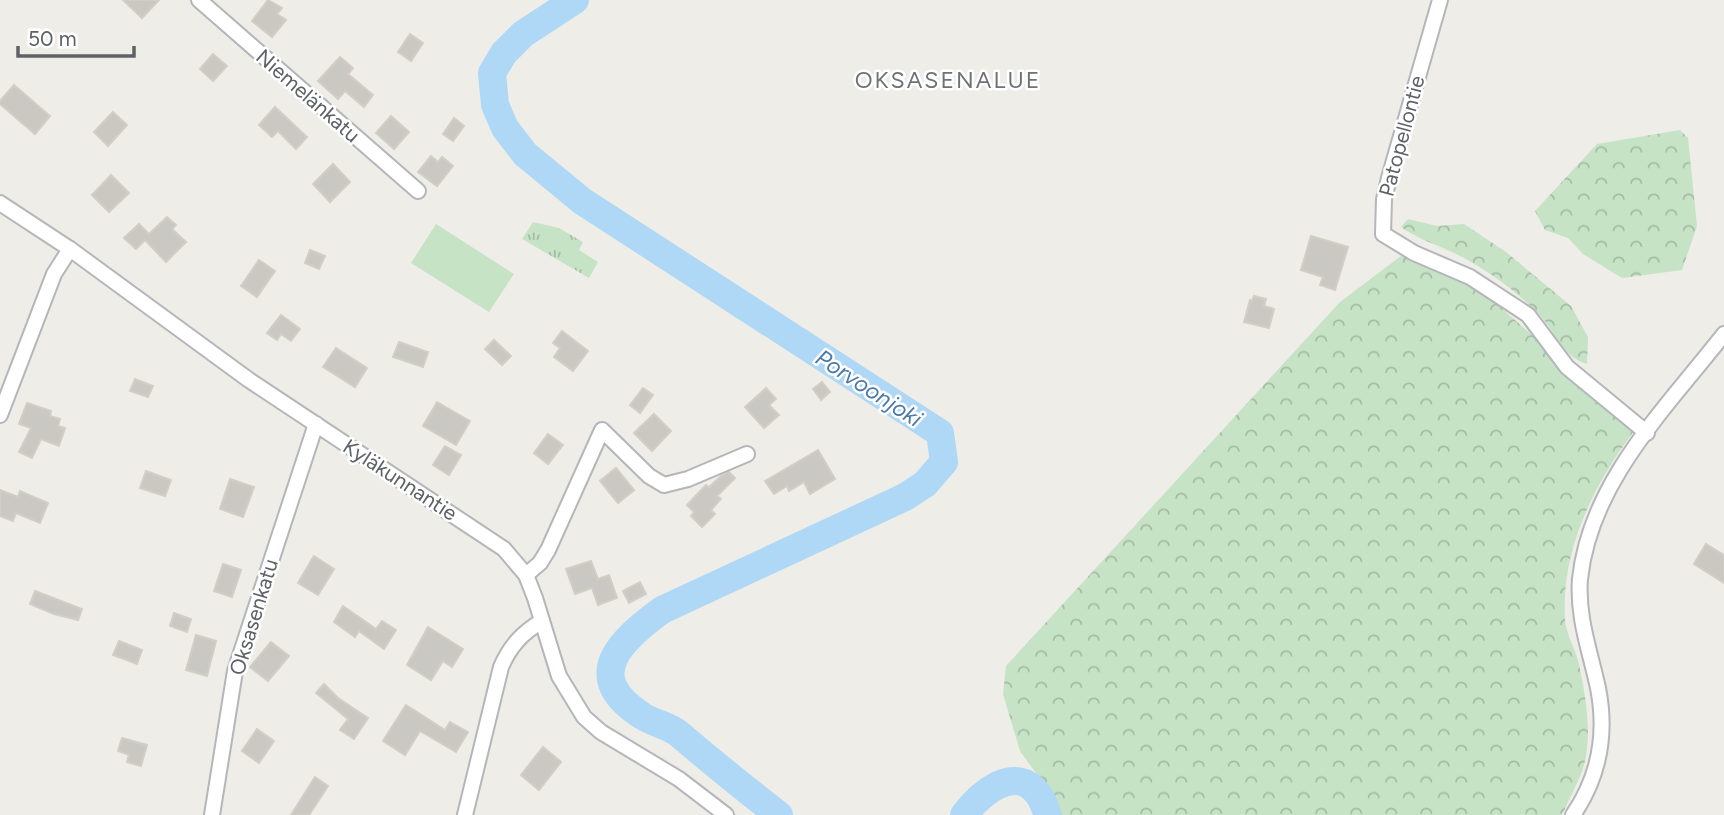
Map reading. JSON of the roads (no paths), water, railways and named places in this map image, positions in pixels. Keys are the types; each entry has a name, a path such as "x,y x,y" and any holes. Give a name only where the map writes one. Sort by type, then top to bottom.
{"street":[{"name":"Niemelänkatu","path":"199,0 418,191"},
{"name":"Patopellontie","path":"1440,0 1389,177 1384,199 1383,234 1414,253 1471,277 1528,316 1567,367 1647,433"},
{"name":"Kyläkunnantie","path":"0,203 70,249 249,380 504,550 526,575 559,677 584,717 601,732 679,779 726,815"},
{"path":"0,415 54,274 70,249"},
{"path":"1573,815 1586,796 1598,764 1601,733 1598,691 1579,608 1587,544 1606,494 1623,463 1724,334"},
{"name":"Oksasenkatu","path":"212,815 235,671 316,424"},
{"path":"526,575 540,563 548,550 602,430 649,476 664,485 688,479 747,454"},
{"path":"465,815 501,667 508,650 515,642 542,621"}],"waterway":[{"name":"Porvoonjoki","path":"575,0 523,34 504,53 492,73 495,105 505,128 525,154 582,201 940,433 944,462 925,484 905,497 662,610 633,634 614,659 610,673 613,686 623,701 645,718 679,734 779,815"},
{"name":"Porvoonjoki","path":"964,815 988,791 1009,781 1029,785 1038,794 1048,815"}],"district":[{"name":"OKSASENALUE","path":"948,80"}]}
